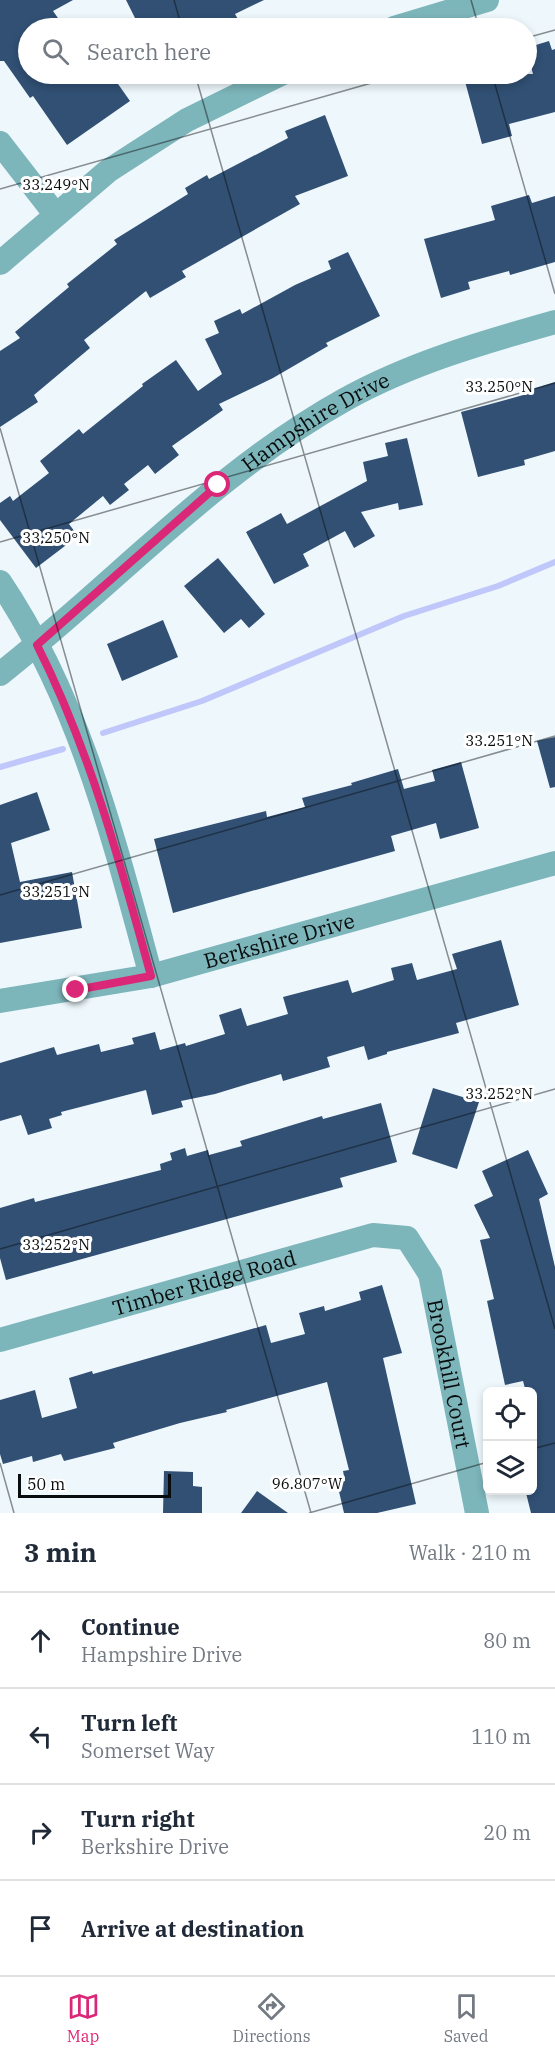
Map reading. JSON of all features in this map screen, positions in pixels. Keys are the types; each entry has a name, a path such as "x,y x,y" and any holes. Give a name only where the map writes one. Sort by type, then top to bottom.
{"street":[{"path":"428,18 488,0"},
{"path":"0,263 108,171 169,131 259,84"},
{"path":"0,143 55,214"},
{"name":"Hampshire Drive","path":"0,674 37,645 218,485 346,399 416,367 493,339 555,322"},
{"path":"0,582 37,645 74,722 101,798 151,976"},
{"name":"Berkshire Drive","path":"0,1001 151,976 555,863"},
{"name":"Timber Ridge Road","path":"0,1340 373,1235 407,1238"},
{"name":"Brookhill Court","path":"407,1238 430,1274 477,1513"}],"building":[{"path":"0,0 73,0 53,11 58,18 18,18 18,81 4,61 0,61"},
{"path":"126,0 264,0 235,14 237,18 135,18"},
{"path":"549,41 552,50 555,49 555,112 509,124 512,136 482,144 466,84 537,84 537,45"},
{"path":"20,84 118,84 130,101 67,145 33,96 30,98"},
{"path":"325,115 348,176 295,196 300,204 182,271 186,277 150,298 146,291 84,340 90,348 34,395 38,402 0,427 0,351 20,338 15,332 69,287 67,284 117,244 114,240 188,194 185,188 207,175 209,179 288,138 285,131"},
{"path":"529,195 532,203 555,196 555,262 510,275 509,271 468,282 470,289 441,298 424,239 495,220 491,206"},
{"path":"348,252 380,316 326,343 328,346 273,378 219,404 223,410 172,446 179,455 155,474 148,465 124,484 129,490 110,505 103,496 69,524 78,536 36,568 0,520 0,503 10,496 13,501 49,473 40,461 79,429 83,434 143,386 142,384 176,360 198,391 222,374 205,339 219,333 214,321 240,309 242,314 295,285 331,269 328,261"},
{"path":"555,382 555,451 524,460 525,465 478,477 461,412 527,394 526,391"},
{"path":"407,438 423,505 399,510 398,503 361,512 375,536 354,548 345,531 303,554 309,566 274,584 246,532 281,513 287,524 367,481 363,462 388,456 385,443"},
{"path":"218,558 265,614 249,628 241,619 224,633 184,586"},
{"path":"163,620 178,657 122,681 107,644"},
{"path":"555,737 555,787 550,788 537,741"},
{"path":"461,762 479,828 440,839 436,823 391,836 395,851 173,913 154,839 266,811 267,817 305,807 302,798 352,785 351,783 398,769 404,789 435,781 432,770"},
{"path":"37,792 50,830 11,843 20,882 72,872 82,928 0,943 0,805"},
{"path":"501,940 519,1005 456,1023 459,1033 387,1052 387,1054 368,1060 364,1046 327,1057 330,1067 283,1081 281,1074 215,1094 181,1101 183,1107 152,1115 146,1090 61,1112 62,1115 49,1119 52,1128 28,1135 21,1115 0,1121 0,1063 54,1047 57,1055 99,1044 101,1052 134,1044 132,1038 155,1032 160,1050 185,1043 186,1046 225,1034 219,1015 241,1008 247,1026 288,1014 283,997 348,980 352,993 394,980 391,968 412,963 417,980 457,969 452,954"},
{"path":"433,1088 479,1102 457,1169 412,1154"},
{"path":"381,1103 397,1162 340,1178 343,1187 6,1280 0,1258 0,1208 34,1198 35,1202 161,1170 160,1164 172,1160 170,1153 185,1148 187,1156 208,1150 209,1155 242,1146 240,1141 322,1116 323,1119"},
{"path":"528,1150 548,1194 539,1199 555,1267 555,1513 531,1513 526,1495 537,1495 537,1387 525,1387 523,1381 505,1385 487,1301 494,1299 480,1240 490,1238 474,1205 493,1196 482,1171"},
{"path":"382,1285 402,1353 383,1358 416,1504 377,1513 344,1513 337,1483 345,1481 343,1471 349,1470 327,1382 113,1443 115,1448 64,1461 61,1454 33,1462 32,1456 3,1464 0,1454 0,1400 35,1390 42,1418 77,1408 69,1378 92,1371 93,1374 266,1325 271,1343 305,1334 299,1313 324,1306 325,1311 361,1300 359,1292"},
{"path":"164,1471 193,1472 193,1486 202,1487 202,1513 163,1513"},
{"path":"257,1491 288,1513 241,1513"}],"waterway":[{"path":"103,733 202,701 404,616 498,586 555,562"},
{"path":"0,767 63,749"}],"route":[{"path":"76,990 151,976 101,798 74,722 37,645 218,485"}]}
